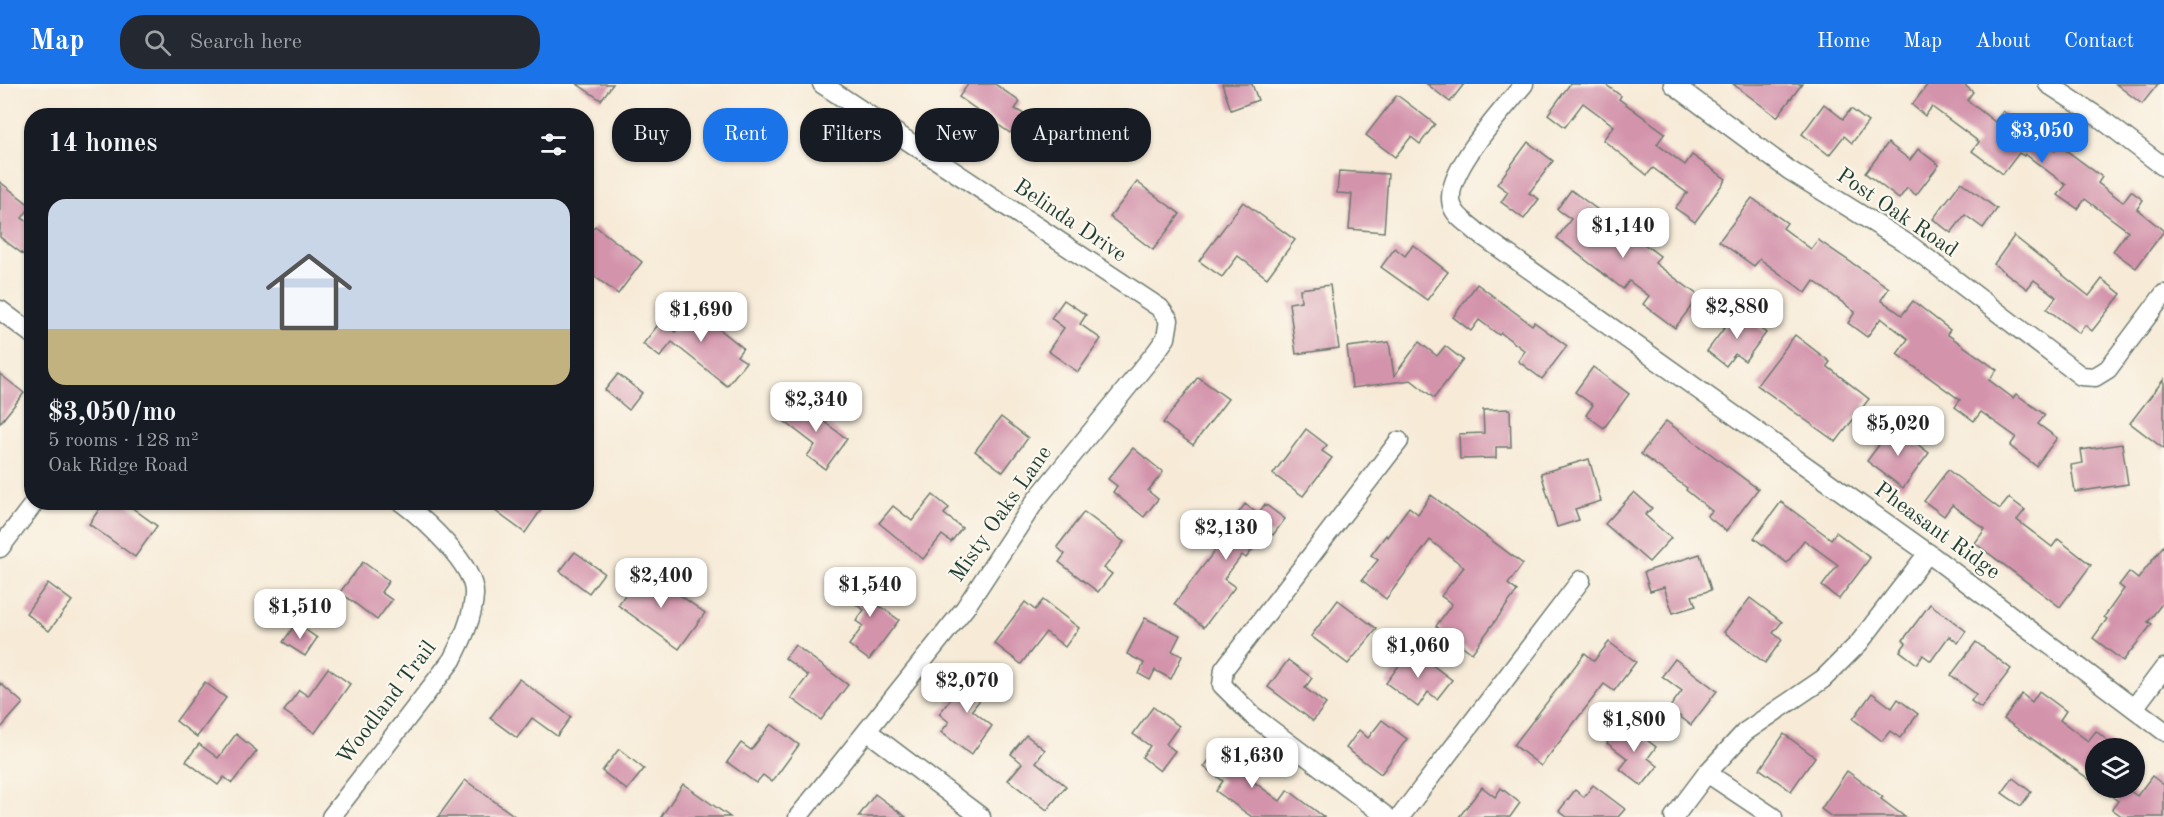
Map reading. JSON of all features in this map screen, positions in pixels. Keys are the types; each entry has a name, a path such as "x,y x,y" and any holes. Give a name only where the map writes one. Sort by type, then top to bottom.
{"street":[{"name":"Belinda Drive","path":"822,84 1160,308 1169,320"},
{"name":"Pheasant Ridge","path":"1524,84 1469,154 1456,179 1451,201 1457,215 1477,232 1928,553 2164,731"},
{"name":"Post Oak Road","path":"1673,84 1789,170 1911,246 2081,376 2095,377 2108,369 2164,294"},
{"path":"2054,86 2164,167"},
{"path":"0,310 24,328"},
{"name":"Misty Oaks Lane","path":"798,817 965,608 1035,500 1166,338 1169,320"},
{"path":"1387,817 1253,716 1222,685 1224,669 1399,441"},
{"path":"0,548 29,510"},
{"name":"Woodland Trail","path":"331,817 452,660 465,634 474,594 467,569 412,510"},
{"path":"1674,817 1707,773 1745,732 1823,679 1859,643 1928,553"},
{"path":"1400,817 1581,580"},
{"path":"2134,708 2164,668"},
{"path":"867,731 981,817"},
{"path":"1707,773 1773,817"}],"building":[{"path":"577,84 613,84 601,100"},
{"path":"968,84 995,84 1020,102 1016,108 1011,108 1011,132 999,125 999,108 975,108 959,97"},
{"path":"1222,84 1252,84 1258,100 1231,110"},
{"path":"1427,84 1464,84 1450,102"},
{"path":"1570,84 1605,84 1621,96 1619,99 1665,133 1657,144 1685,165 1692,155 1726,179 1695,222 1675,208 1687,193 1653,168 1647,175 1603,140 1614,126 1583,103 1565,127 1548,114"},
{"path":"1733,84 1802,84 1777,117"},
{"path":"1928,84 1963,84 1973,92 1967,100 1995,122 2003,111 2055,151 2059,145 2102,177 2098,183 2123,202 2131,191 2143,200 2137,209 2164,231 2136,268 2113,251 2128,231 2085,199 2078,209 2058,195 2066,185 2025,154 2024,156 2019,153 2003,174 1972,151 1979,142 1932,107 1925,116 1912,105"},
{"path":"2116,84 2158,84 2142,104"},
{"path":"1397,95 1435,124 1420,144 1411,137 1395,157 1366,135"},
{"path":"1824,104 1843,119 1851,109 1868,122 1852,143 1844,136 1829,155 1802,134"},
{"path":"1528,142 1553,161 1529,193 1539,199 1524,219 1501,202 1508,192 1497,184"},
{"path":"1888,143 1910,160 1918,149 1939,165 1916,195 1907,188 1899,199 1865,173"},
{"path":"1339,171 1388,174 1384,232 1349,229 1352,194 1337,193"},
{"path":"0,182 24,201 22,218 24,219 24,255 0,237"},
{"path":"1137,182 1180,214 1153,250 1110,217"},
{"path":"1961,182 1997,209 1983,228 1965,215 1951,233 1933,219"},
{"path":"1571,190 1660,256 1655,263 1699,296 1675,328 1643,304 1649,296 1629,281 1623,289 1557,238 1571,219 1557,209"},
{"path":"1752,198 1787,223 1783,228 1811,249 1818,240 1889,288 1881,300 1902,315 1913,301 1950,330 1947,334 1997,370 1989,380 2013,398 2016,394 2045,415 2038,424 2057,438 2036,466 2010,446 2016,437 1981,412 1974,421 1955,407 1960,400 1897,354 1908,339 1881,318 1867,337 1848,323 1855,312 1814,281 1806,293 1760,259 1754,266 1719,241"},
{"path":"1243,202 1295,240 1267,278 1238,256 1222,277 1199,261"},
{"path":"594,227 642,262 618,294 594,276"},
{"path":"2014,236 2089,296 2102,279 2121,294 2092,331 2085,325 2079,333 2047,309 2056,297 2034,280 2027,289 1994,264"},
{"path":"1413,245 1448,272 1427,300 1381,267 1395,248 1405,256"},
{"path":"1477,284 1532,325 1534,322 1567,346 1542,379 1518,361 1525,351 1501,333 1499,335 1479,320 1471,331 1453,317"},
{"path":"1330,285 1339,348 1296,354 1289,303 1301,301 1300,289"},
{"path":"700,300 719,315 712,323 743,348 737,356 746,362 727,386 672,342 660,357 643,344 661,321 675,332"},
{"path":"1064,300 1086,315 1080,324 1101,339 1078,372 1048,351 1064,328 1051,318"},
{"path":"1737,311 1766,333 1745,361 1735,354 1726,366 1707,351"},
{"path":"1795,335 1830,362 1827,366 1869,399 1836,442 1757,385"},
{"path":"1389,342 1394,376 1419,342 1437,356 1445,346 1463,360 1434,398 1411,380 1352,388 1347,347"},
{"path":"1593,367 1629,394 1604,428 1586,415 1593,405 1575,392"},
{"path":"0,374 24,393 0,423"},
{"path":"618,374 642,393 629,410 605,390"},
{"path":"1198,377 1228,399 1193,445 1163,423"},
{"path":"2164,379 2164,449 2130,423"},
{"path":"802,397 819,409 815,415 847,439 825,469 807,456 815,445 784,421"},
{"path":"1510,409 1511,447 1496,447 1496,458 1460,459 1459,434 1484,433 1483,410"},
{"path":"1001,417 1028,438 1003,472 975,451"},
{"path":"1666,421 1758,489 1726,531 1707,516 1712,511 1686,490 1687,488 1641,454"},
{"path":"1893,426 1929,453 1903,488 1867,461"},
{"path":"1306,429 1327,445 1322,451 1332,458 1303,496 1273,474"},
{"path":"2122,444 2128,484 2075,492 2071,465 2083,463 2081,450"},
{"path":"1133,448 1163,472 1148,491 1158,499 1144,517 1113,492 1117,486 1108,479"},
{"path":"1589,459 1601,501 1575,509 1579,520 1557,527 1541,473"},
{"path":"1948,470 2000,509 2009,498 2025,510 2017,520 2052,547 2058,539 2091,565 2060,607 1975,543 1985,529 1952,505 1944,516 1924,501"},
{"path":"1634,492 1652,508 1645,515 1671,538 1649,562 1605,524"},
{"path":"933,495 949,508 944,514 962,528 951,542 942,535 923,559 879,523 893,506 912,521"},
{"path":"1431,495 1523,564 1508,584 1517,591 1472,653 1436,626 1452,604 1441,596 1464,567 1430,540 1386,599 1362,580 1378,560 1371,555 1386,535 1387,537 1409,507 1418,514"},
{"path":"1781,502 1831,539 1836,532 1870,558 1839,599 1822,586 1838,565 1804,540 1787,563 1754,538"},
{"path":"1245,504 1258,514 1265,504 1285,519 1273,535 1267,531 1246,558 1242,555 1224,579 1235,587 1204,627 1174,604 1223,540 1210,530 1218,519 1228,527"},
{"path":"99,510 135,510 157,526 135,557 89,524"},
{"path":"494,510 541,510 525,533"},
{"path":"1084,512 1124,542 1104,568 1112,574 1098,592 1059,562 1065,554 1057,547"},
{"path":"2164,545 2164,601 2148,622 2152,624 2123,661 2093,638 2107,619 2104,617 2124,589 2119,585 2129,572 2138,579"},
{"path":"575,552 604,573 589,593 560,571"},
{"path":"1700,554 1711,590 1692,596 1696,606 1673,613 1664,587 1650,591 1644,572"},
{"path":"363,562 389,581 381,592 392,600 377,620 340,592"},
{"path":"643,569 705,613 679,649 618,605"},
{"path":"857,576 884,596 878,605 899,620 869,660 849,645 863,626 856,621 864,610 843,595"},
{"path":"48,583 72,601 49,631 26,613"},
{"path":"1750,598 1782,622 1773,633 1782,640 1765,663 1724,632"},
{"path":"1043,600 1079,628 1065,647 1046,632 1021,664 994,643 1025,602 1035,610"},
{"path":"1338,600 1377,629 1348,664 1311,636"},
{"path":"1930,604 1966,631 1958,643 1949,636 1931,661 1923,655 1917,664 1900,651 1906,643 1903,640"},
{"path":"1145,618 1180,635 1172,651 1182,656 1171,679 1155,670 1150,680 1139,674 1144,663 1127,654"},
{"path":"296,623 317,638 305,656 283,642"},
{"path":"1609,642 1636,662 1614,691 1604,684 1541,766 1514,745 1585,653 1594,661"},
{"path":"1976,642 2011,669 1981,708 1971,701 1976,694 1951,675"},
{"path":"795,645 848,685 821,720 791,698 808,676 785,658"},
{"path":"1411,649 1452,680 1437,699 1428,692 1418,707 1386,683"},
{"path":"1675,659 1717,691 1691,725 1669,708 1682,691 1662,676"},
{"path":"1288,660 1312,678 1305,688 1326,704 1313,721 1268,687"},
{"path":"328,668 350,684 315,733 284,711 299,690 308,696"},
{"path":"974,669 993,683 972,710 992,726 971,755 941,732 949,722 939,714"},
{"path":"519,679 571,717 557,736 532,718 517,738 490,718"},
{"path":"205,682 226,698 197,737 176,721"},
{"path":"0,683 23,703 0,729"},
{"path":"2039,691 2066,711 2060,720 2085,739 2085,776 2004,719 2022,694 2032,702"},
{"path":"1872,693 1892,708 1898,699 1918,714 1900,738 1890,731 1882,741 1853,719"},
{"path":"1153,707 1179,726 1166,744 1175,751 1160,771 1142,757 1150,746 1133,734"},
{"path":"1382,720 1407,739 1381,774 1346,748 1359,730 1368,738"},
{"path":"1623,722 1656,747 1648,758 1658,766 1642,786 1620,769 1628,759 1607,743"},
{"path":"771,724 799,745 772,782 763,775 756,783 727,762 741,743 751,750"},
{"path":"2096,731 2104,738 2090,738"},
{"path":"236,734 257,751 232,783 224,777 218,785 186,761 199,744 218,758"},
{"path":"1784,734 1815,757 1791,791 1760,769"},
{"path":"1026,735 1045,750 1036,762 1066,786 1047,810 1008,780 1022,763 1011,754"},
{"path":"1222,742 1251,763 1243,774 1280,801 1288,790 1324,817 1252,817 1216,791 1223,781 1204,767"},
{"path":"619,749 644,769 627,790 602,771"},
{"path":"1847,771 1883,797 1881,799 1905,817 1832,817 1821,809"},
{"path":"2152,776 2164,785 2164,817 2123,817 2112,809 2118,801 2114,798 2145,798 2145,785"},
{"path":"2013,778 2031,792 2021,806 2002,793"},
{"path":"465,780 516,817 438,817"},
{"path":"683,784 730,817 661,817"},
{"path":"1593,785 1625,809 1618,817 1567,817 1559,811 1575,790 1584,797"},
{"path":"1482,787 1495,797 1501,788 1520,803 1510,817 1459,817"},
{"path":"875,794 906,817 858,817"}]}
